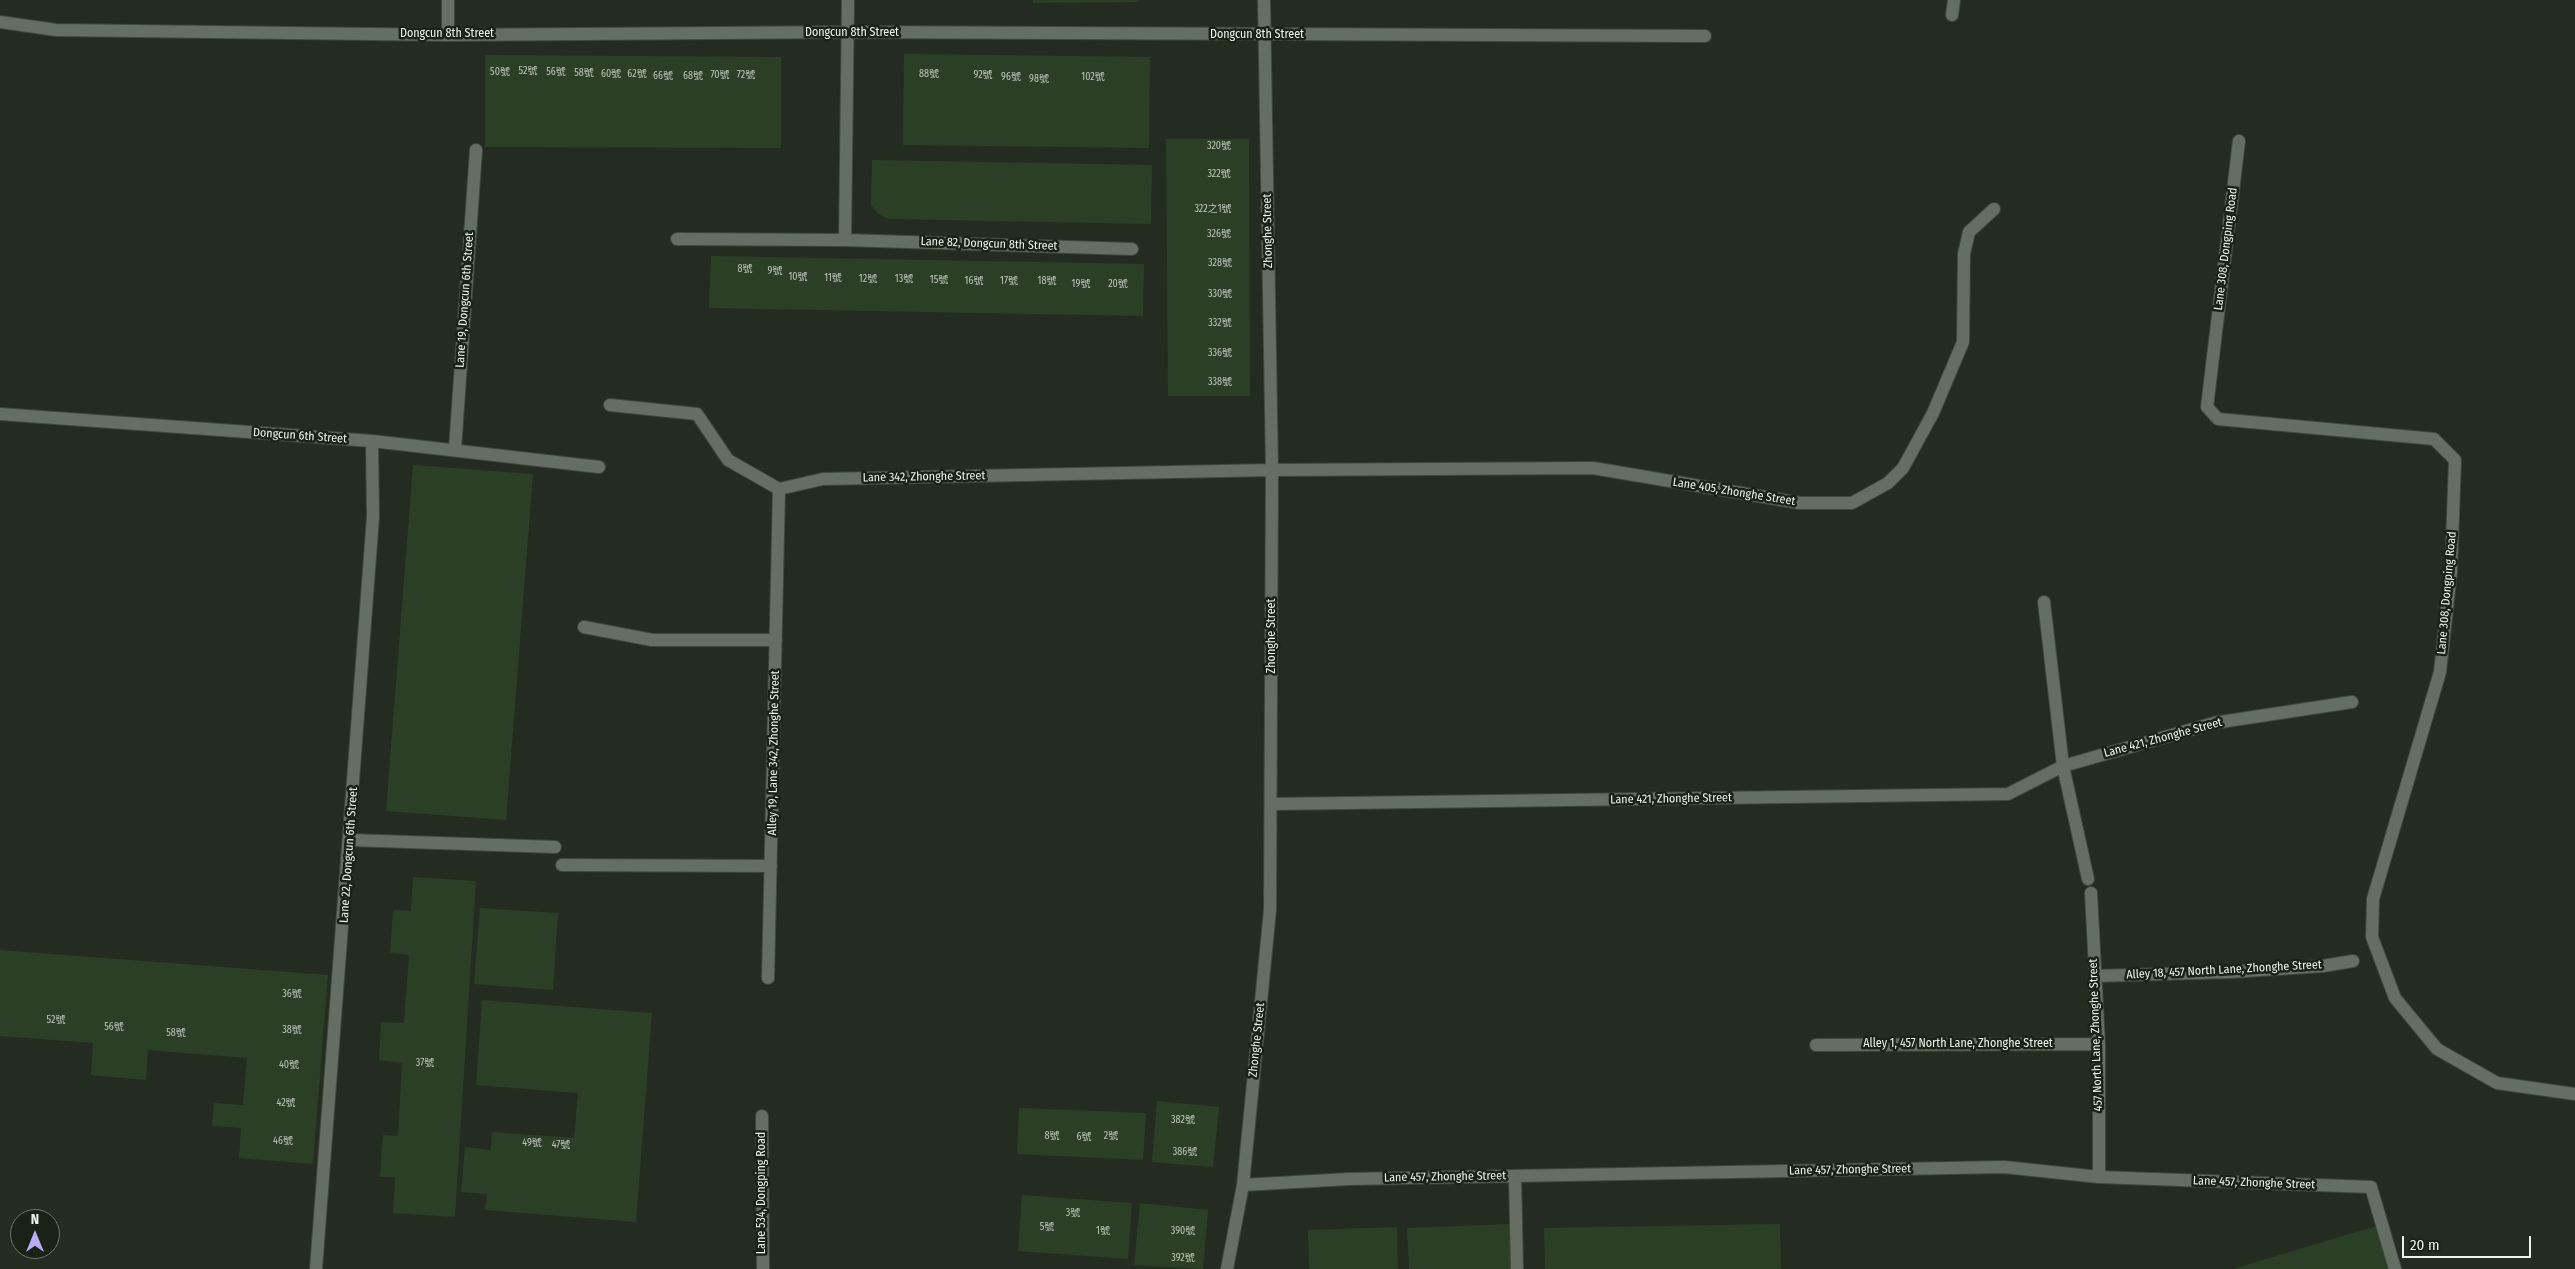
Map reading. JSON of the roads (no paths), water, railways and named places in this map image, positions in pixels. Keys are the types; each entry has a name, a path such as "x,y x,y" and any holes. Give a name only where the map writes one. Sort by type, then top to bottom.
{"street":[{"path":"448,0 448,35"},
{"path":"845,240 848,0"},
{"name":"Zhonghe Street","path":"1227,1269 1243,1185 1270,910 1272,804 1272,470 1264,0"},
{"path":"1952,15 1954,0"},
{"name":"Dongcun 8th Street","path":"0,22 56,30 448,35 849,32 1705,36"},
{"name":"Lane 308, Dongping Road","path":"2239,141 2207,407 2218,419 2434,439 2455,460 2452,572 2440,672 2373,899 2372,937 2394,998 2437,1049 2497,1082 2575,1094"},
{"name":"Lane 19, Dongcun 6th Street","path":"455,449 476,150"},
{"name":"Lane 405, Zhonghe Street","path":"1272,470 1593,468 1800,503 1852,503 1888,483 1903,468 1933,413 1963,342 1964,254 1969,232 1994,209"},
{"name":"Lane 82, Dongcun 8th Street","path":"677,239 845,240 1132,249"},
{"path":"610,405 697,414 728,460 779,489"},
{"name":"Dongcun 6th Street","path":"0,414 372,441 599,467"},
{"name":"Lane 22, Dongcun 6th Street","path":"316,1269 373,517 372,441"},
{"name":"Lane 342, Zhonghe Street","path":"779,489 823,479 1272,470"},
{"name":"Alley 19, Lane 342, Zhonghe Street","path":"768,978 779,489"},
{"path":"2044,602 2063,766 2088,878"},
{"path":"584,627 652,640 776,640"},
{"name":"Lane 421, Zhonghe Street","path":"1272,804 2008,794 2063,766 2214,723 2352,702"},
{"path":"350,840 555,847"},
{"path":"562,865 771,866"},
{"name":"457 North Lane, Zhonghe Street","path":"2091,893 2099,1044 2099,1177"},
{"name":"Alley 18, 457 North Lane, Zhonghe Street","path":"2095,976 2230,972 2323,966 2353,961"},
{"name":"Alley 1, 457 North Lane, Zhonghe Street","path":"1816,1045 2099,1044"},
{"name":"Lane 534, Dongping Road","path":"762,1116 763,1269"},
{"name":"Lane 457, Zhonghe Street","path":"1243,1185 1349,1179 2004,1168 2099,1177 2371,1187 2395,1269"},
{"path":"1515,1176 1517,1269"}]}
